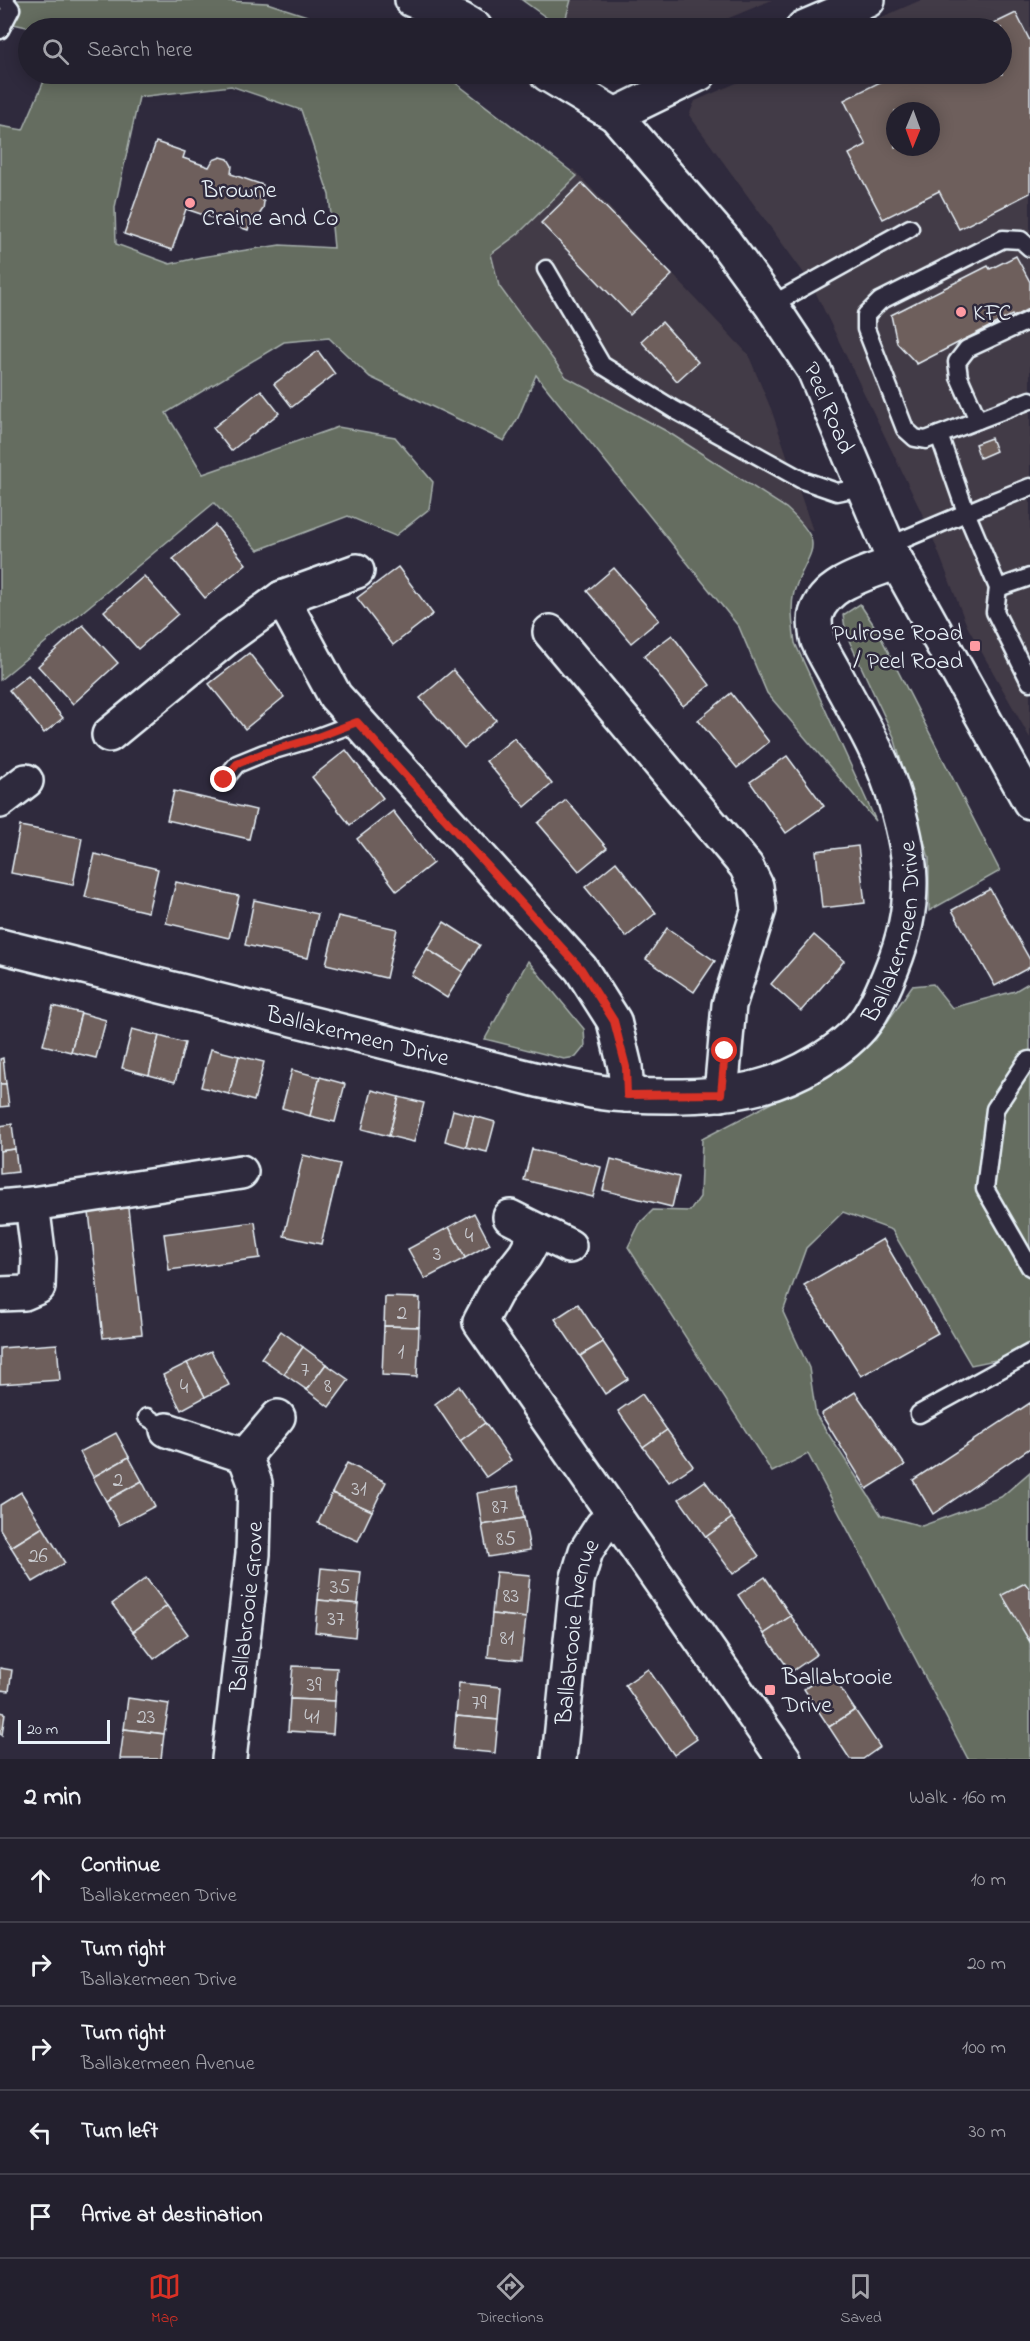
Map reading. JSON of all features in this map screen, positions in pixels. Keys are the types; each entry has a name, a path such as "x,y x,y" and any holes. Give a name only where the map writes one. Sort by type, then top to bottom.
{"main road":[{"path":"412,0 455,18"},
{"path":"826,18 868,0"},
{"name":"Peel Road","path":"564,84 615,115 722,238 771,305 814,370 893,554 1030,802"},
{"path":"615,115 679,84"},
{"name":"Ballakermeen Drive","path":"0,946 538,1080 627,1095 721,1094 760,1087 781,1079 819,1062 843,1044 865,1022 883,991 907,926 912,881 906,839 890,786 870,739 817,639 815,615 826,597 840,585 893,554"},
{"path":"109,735 228,637 282,598 357,571"},
{"path":"282,598 335,696 581,969 614,1021 626,1067 627,1095"},
{"path":"550,632 746,866 756,886 759,909 729,1005 721,1094"},
{"path":"0,801 26,781"},
{"path":"0,1207 241,1172"},
{"path":"0,1294 24,1293 38,1287 39,1259 32,1204"},
{"path":"569,1246 524,1224 525,1255 496,1292 480,1322 784,1759"},
{"path":"157,1423 245,1456 278,1417"},
{"name":"Ballabrooie Grove","path":"229,1759 253,1554 255,1483 245,1456"},
{"name":"Ballabrooie Avenue","path":"559,1759 577,1581 586,1551 602,1526 615,1515"}],"lane":[{"path":"0,30 11,9 4,0"},
{"path":"771,305 910,228"},
{"path":"1030,248 1021,240 1003,239 880,301 866,315 866,328 870,343 905,429 915,438 933,437 1030,400"},
{"path":"546,269 602,365 674,409 802,480 837,492 863,487"},
{"path":"978,420 959,377 957,362 967,349 1030,320"},
{"path":"933,437 998,588 995,612 1030,682"},
{"path":"893,554 966,512 1030,487"},
{"path":"998,588 1030,577"},
{"path":"224,780 237,764 357,722"},
{"path":"1030,1060 1026,1062 995,1109 985,1189 1030,1268"},
{"path":"919,1414 1030,1353"}],"shaded area":[{"path":"522,0 772,0 729,18 547,18"},
{"path":"921,0 1030,0 1030,738 967,626 929,528 811,283 689,115 695,101 734,84 1012,84 1012,18 880,18"},
{"path":"573,169 748,354 771,409 813,531 565,387 474,259"}],"green space":[{"path":"0,0 208,0 267,3 313,18 18,18 18,25 0,21"},
{"path":"522,0 571,0 566,18 547,18"},
{"path":"43,84 457,84 577,176 518,234 491,254 499,286 566,377 668,432 786,508 808,532 812,548 799,577 793,598 792,618 795,643 876,821 767,693 739,627 536,375 518,418 504,441 370,377 329,338 284,342 166,413 203,474 338,427 395,437 433,482 429,509 395,536 348,516 258,550 214,503 0,680 0,126 23,130","holes":["231,86 301,110 329,195 334,248 280,245 170,264 116,244 115,207 139,97"]},
{"path":"860,604 877,630 1000,871 929,911 929,858 894,737 846,634 843,615"},
{"path":"528,961 584,1029 585,1046 576,1057 564,1059 485,1039"},
{"path":"1030,982 1030,1353 971,1365 892,1230 843,1212 806,1248 783,1312 809,1368 816,1415 881,1515 922,1526 1001,1497 1030,1472 1030,1759 968,1759 808,1454 772,1472 628,1247 640,1223 653,1210 690,1211 700,1197 702,1139 817,1079 875,1040 912,986 933,984 952,1008 1015,991"}],"building":[{"path":"1016,13 1030,41 1030,193 959,229 939,191 883,219 849,154 866,145 844,100 876,84 1012,84 1012,18 1006,18"},
{"path":"156,142 185,152 183,158 209,167 213,160 221,157 228,159 232,166 231,174 263,185 259,197 264,202 263,209 259,215 252,217 248,230 186,209 172,250 124,234"},
{"path":"582,183 672,275 630,315 541,223"},
{"name":"KFC","path":"1016,256 1030,282 1030,308 917,364 897,343 891,315 988,266 990,269"},
{"path":"662,322 698,362 677,381 641,341"},
{"path":"318,351 335,374 292,407 274,384"},
{"path":"261,390 279,413 231,451 213,428"},
{"path":"991,438 996,451 980,458 975,444"},
{"path":"215,525 246,564 205,598 173,559"},
{"path":"398,567 433,614 393,645 357,598"},
{"path":"614,568 659,620 631,643 587,591"},
{"path":"144,576 178,614 138,649 104,611"},
{"path":"83,625 118,663 73,704 38,666"},
{"path":"672,635 710,685 683,706 644,656"},
{"path":"249,653 284,697 245,729 209,684"},
{"path":"453,670 496,720 464,748 420,698"},
{"path":"28,675 63,718 44,733 9,690"},
{"path":"731,693 769,742 737,768 698,720"},
{"path":"514,738 552,784 525,807 486,761"},
{"path":"346,750 383,798 350,825 312,777"},
{"path":"787,756 824,806 786,833 750,782"},
{"path":"174,791 256,810 249,839 167,820"},
{"path":"566,800 607,848 579,871 538,823"},
{"path":"393,811 433,863 397,891 357,839"},
{"path":"20,826 82,838 73,885 11,873"},
{"path":"858,846 865,903 822,908 816,851"},
{"path":"95,854 158,869 148,912 85,897"},
{"path":"616,862 656,913 626,937 585,887"},
{"path":"176,882 239,896 229,938 166,923"},
{"path":"990,889 1030,960 1030,967 995,986 952,910"},
{"path":"254,900 318,914 308,958 245,945"},
{"path":"338,916 397,929 386,978 326,964"},
{"path":"444,922 480,945 463,972 427,949"},
{"path":"667,928 715,961 694,992 646,959"},
{"path":"814,935 844,961 801,1011 771,984"},
{"path":"427,949 463,972 447,998 411,975"},
{"path":"53,1006 81,1013 71,1052 43,1045"},
{"path":"81,1013 106,1020 96,1058 71,1052"},
{"path":"132,1029 159,1036 149,1075 122,1068"},
{"path":"159,1036 185,1043 175,1082 149,1075"},
{"path":"211,1049 239,1056 229,1094 201,1087"},
{"path":"239,1056 264,1062 254,1101 229,1094"},
{"path":"3,1058 6,1084 0,1084 0,1059"},
{"path":"292,1070 320,1077 310,1116 282,1108"},
{"path":"320,1077 345,1084 335,1122 310,1116"},
{"path":"0,1084 6,1084 9,1106 0,1107"},
{"path":"372,1090 399,1097 389,1136 362,1129"},
{"path":"399,1097 424,1103 414,1142 389,1136"},
{"path":"453,1110 474,1116 466,1147 445,1141"},
{"path":"474,1116 495,1122 487,1152 466,1147"},
{"path":"12,1124 15,1149 0,1151 0,1126"},
{"path":"15,1149 18,1172 0,1174 0,1151"},
{"path":"532,1149 601,1167 593,1197 524,1180"},
{"path":"303,1155 340,1164 321,1244 284,1236"},
{"path":"611,1159 679,1177 672,1207 603,1190"},
{"path":"128,1208 142,1334 103,1338 89,1212"},
{"path":"474,1213 490,1244 465,1258 449,1227"},
{"path":"255,1222 260,1258 169,1270 164,1234"},
{"path":"449,1227 465,1258 425,1279 408,1249"},
{"path":"883,1239 938,1333 861,1376 804,1285"},
{"path":"385,1297 420,1298 419,1327 384,1326"},
{"path":"578,1304 603,1342 580,1356 555,1319"},
{"path":"384,1326 419,1327 417,1377 382,1375"},
{"path":"281,1331 303,1347 284,1374 261,1358"},
{"path":"603,1342 628,1379 605,1394 580,1356"},
{"path":"57,1344 60,1380 0,1384 0,1348"},
{"path":"303,1347 326,1364 307,1390 284,1374"},
{"path":"211,1351 229,1385 205,1397 187,1363"},
{"path":"187,1363 205,1397 181,1410 163,1375"},
{"path":"326,1364 349,1380 329,1407 307,1390"},
{"path":"459,1386 485,1423 460,1441 435,1404"},
{"path":"855,1392 905,1465 867,1489 821,1414"},
{"path":"642,1394 667,1430 643,1447 618,1411"},
{"path":"1030,1403 1030,1448 933,1514 913,1480"},
{"path":"485,1423 511,1460 486,1477 460,1441"},
{"path":"667,1430 693,1466 669,1482 643,1447"},
{"path":"116,1433 129,1457 93,1477 80,1452"},
{"path":"129,1457 142,1481 106,1501 93,1477"},
{"path":"347,1463 386,1482 372,1511 332,1493"},
{"path":"142,1481 155,1506 119,1525 106,1501"},
{"path":"705,1481 732,1518 706,1537 679,1499"},
{"path":"518,1486 524,1518 482,1525 477,1493"},
{"path":"21,1492 43,1527 11,1547 0,1529 0,1505"},
{"path":"332,1493 372,1511 358,1541 318,1523"},
{"path":"524,1518 530,1550 488,1557 482,1525"},
{"path":"732,1518 759,1556 733,1574 706,1537"},
{"path":"43,1527 65,1563 33,1582 11,1547"},
{"path":"321,1568 361,1572 358,1604 318,1600"},
{"path":"496,1572 530,1575 526,1618 492,1614"},
{"path":"765,1577 791,1616 764,1634 738,1595"},
{"path":"146,1578 167,1606 133,1632 112,1604"},
{"path":"1025,1583 1030,1590 1030,1642 1002,1595"},
{"path":"318,1600 358,1604 355,1637 315,1632"},
{"path":"167,1606 188,1634 154,1659 133,1632"},
{"path":"492,1614 526,1618 521,1660 488,1657"},
{"path":"791,1616 817,1654 791,1672 764,1634"},
{"path":"293,1666 337,1668 335,1701 290,1699"},
{"path":"0,1668 12,1670 9,1691 0,1690"},
{"path":"648,1669 697,1739 674,1755 625,1685"},
{"path":"830,1672 855,1710 829,1727 804,1689"},
{"path":"459,1683 501,1687 498,1720 456,1716"},
{"path":"128,1698 169,1704 164,1734 124,1729"},
{"path":"290,1699 335,1701 333,1734 288,1731"},
{"path":"855,1710 880,1747 863,1759 850,1759 829,1727"},
{"path":"0,1712 5,1713 2,1735 0,1734"},
{"path":"456,1716 498,1720 495,1753 453,1749"},
{"path":"124,1729 164,1734 161,1759 120,1759"}],"place":[{"name":"Browne Craine and Co","path":"190,203"},
{"name":"KFC","path":"961,312"},
{"name":"Pulrose Road / Peel Road","path":"975,646"},
{"name":"Ballabrooie Drive","path":"770,1690"}],"route":[{"path":"224,780 237,764 357,722 581,969 614,1021 626,1067 627,1095 721,1094 725,1051"}]}
